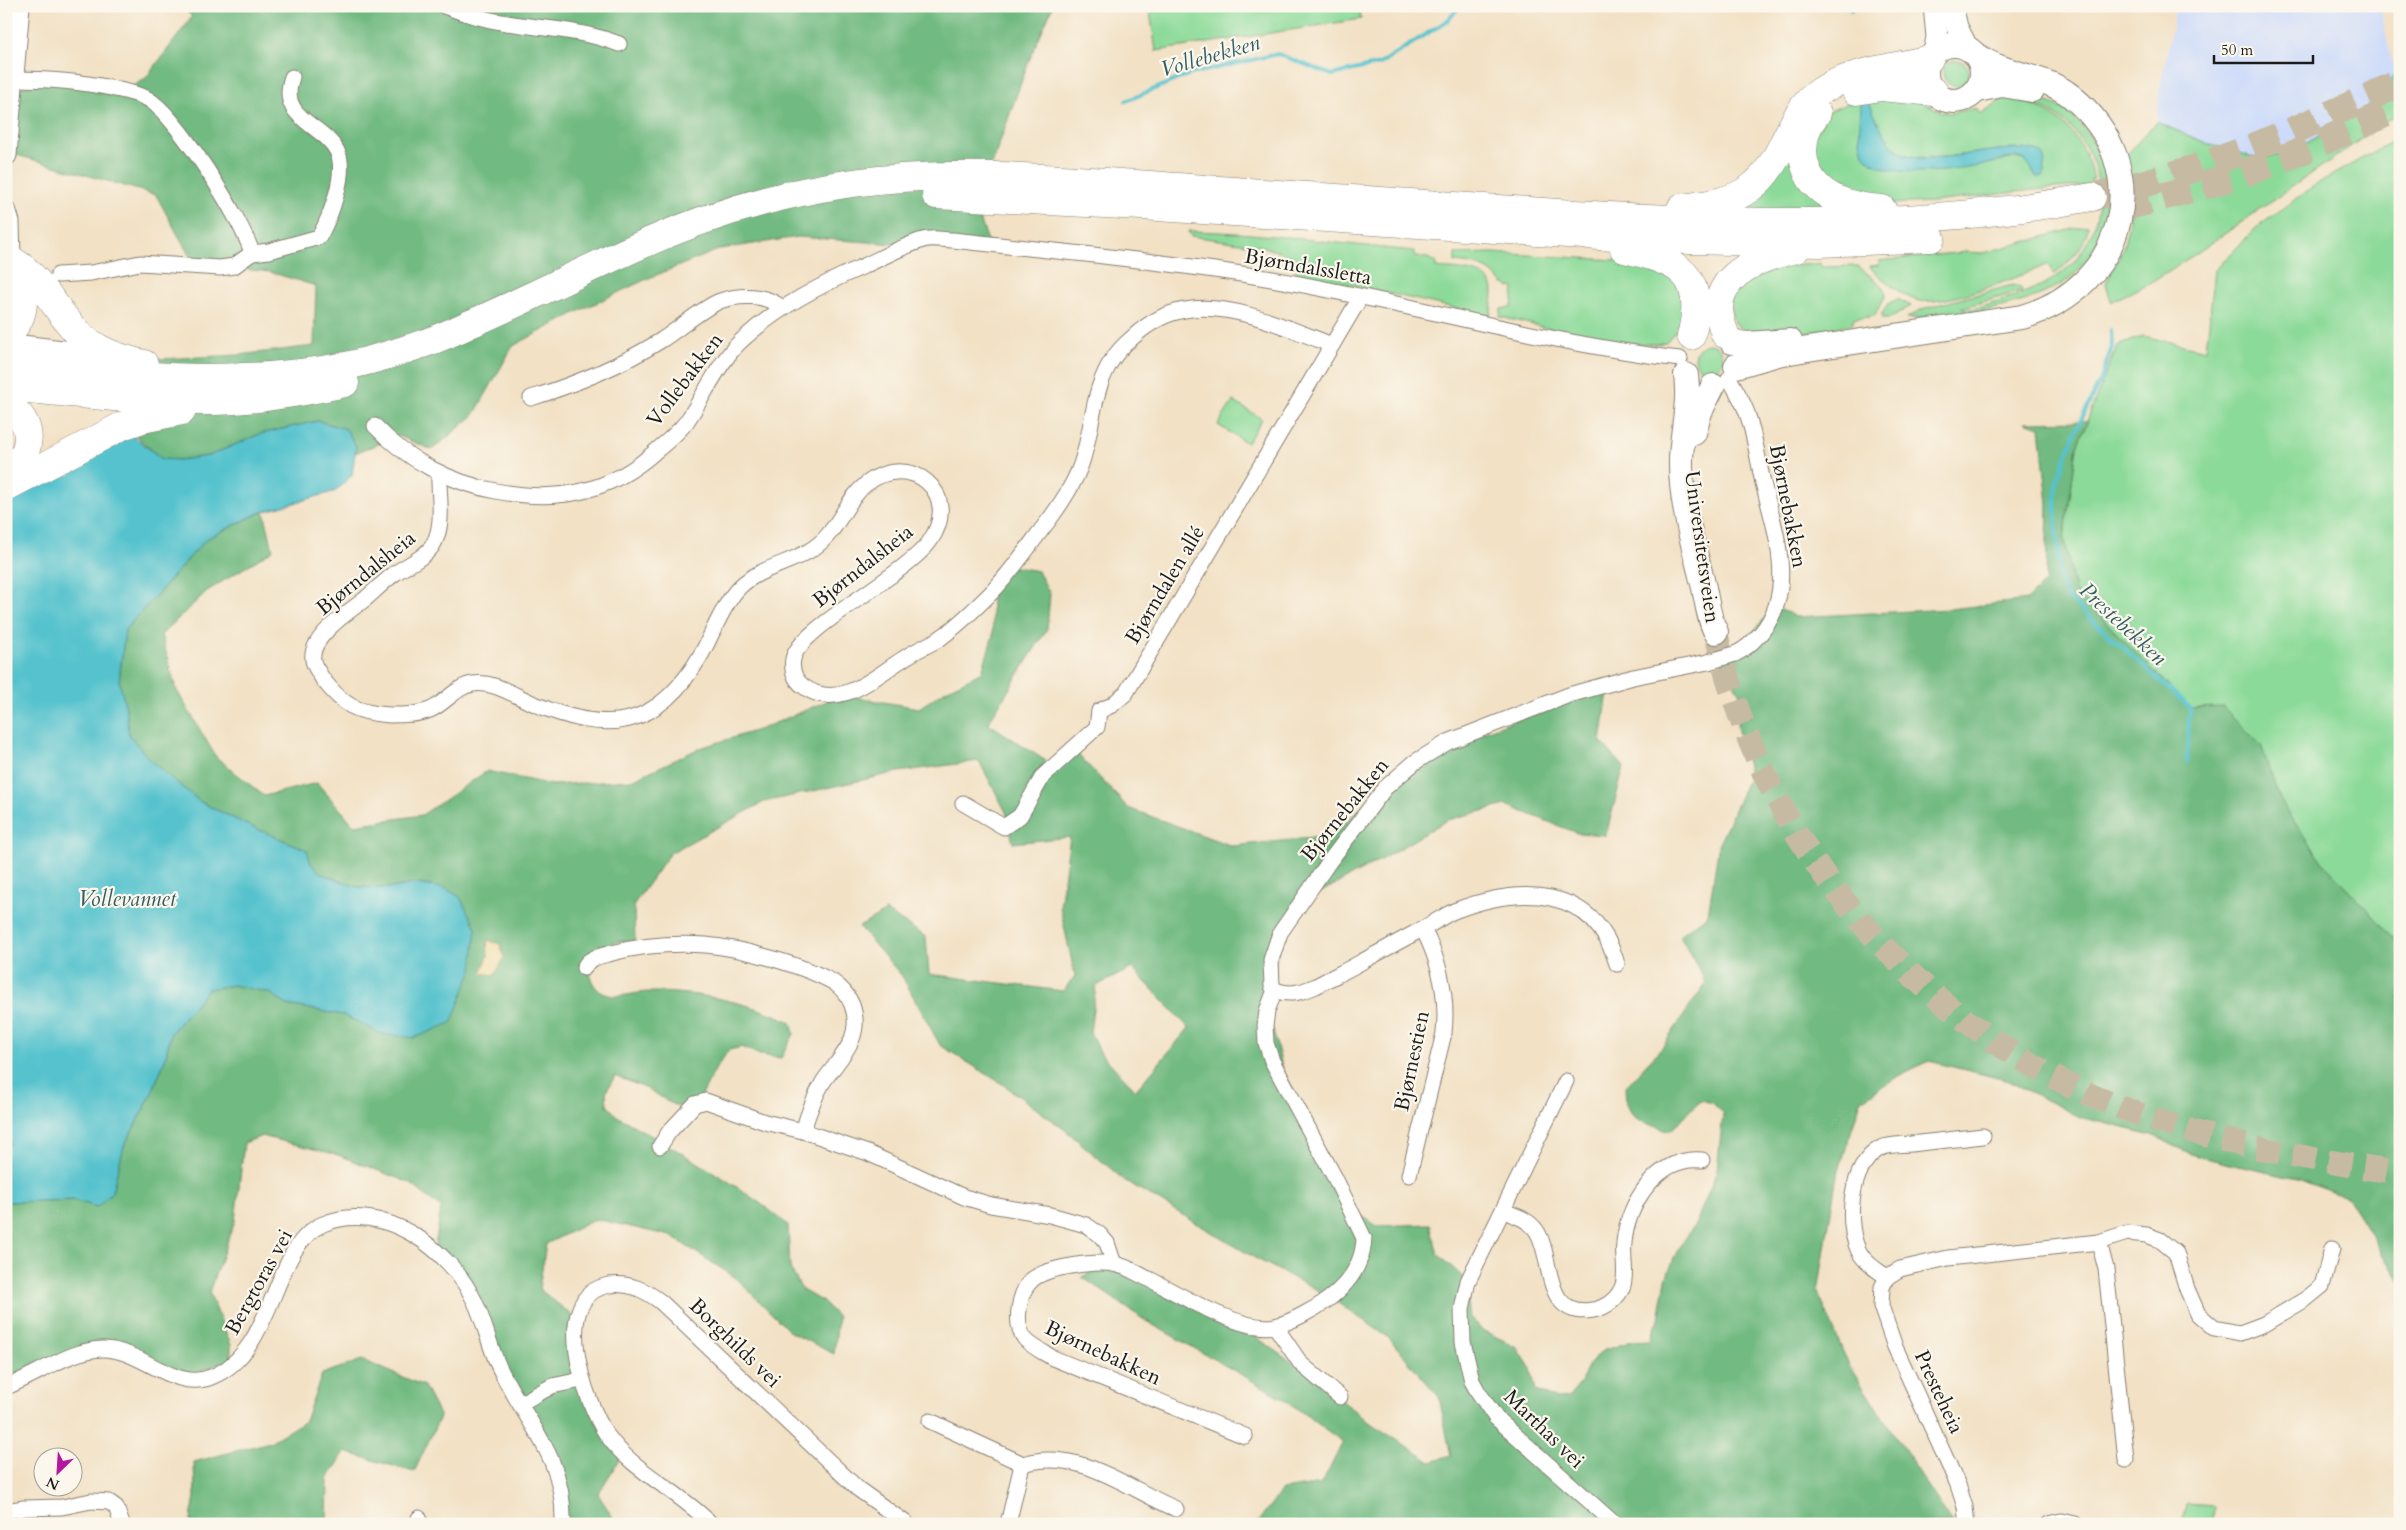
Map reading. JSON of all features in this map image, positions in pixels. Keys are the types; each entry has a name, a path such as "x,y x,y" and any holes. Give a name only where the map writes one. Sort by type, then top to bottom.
{"highway":[{"path":"1582,215 1694,206 1720,202 1741,194 1765,177 1800,111 1815,95 1837,82 1931,56"},
{"path":"1934,92 1881,87 1855,91 1834,100 1816,113 1806,132 1803,144 1806,167 1813,182 1819,189 1826,195 1846,204 1875,208 1974,215"},
{"path":"6,362 154,377 212,378 296,373 349,365 434,340 638,246 699,221 794,194 855,183 939,178 1036,178 1582,215 1688,220 1833,223 1905,221 2036,208 2092,206 2020,227 1952,236 1820,244 1645,239 985,197 943,195 874,198 798,210 702,239 508,327 438,356 394,371 303,392 252,398 150,417 122,426 6,488"},
{"path":"1547,232 1626,249 1672,264 1684,272 1694,290 1696,316 1686,357"},
{"path":"1729,338 1719,307 1723,290 1733,277 1750,266 1776,255 1820,244"},
{"path":"8,258 36,278 75,330 93,345 110,354 149,366 212,378"},
{"path":"6,335 18,322 24,304 22,286 8,258"},
{"path":"6,387 175,400 252,398"},
{"path":"6,404 18,412 26,425 28,436 24,457 6,475"}],"main road":[{"path":"1972,52 1983,70 1981,84 1977,90 1968,98 1956,101 1944,99 1934,92 1926,79 1926,68 1931,56 1949,44 1972,52 1994,66 2044,81 2062,90 2086,109 2104,134 2117,162 2121,202 2114,237 2098,268 2068,297 2051,307 2022,317 1778,354 1726,377 1698,384 1686,357 1704,330 1718,331 1729,338 1746,344 1816,339 2001,313 2047,299 2078,277 2096,255 2110,220 2113,201 2111,179 2101,146 2086,123 2056,99 2021,87 2002,85 1977,90"},
{"path":"1726,377 1738,356 1729,338"},
{"name":"Universitetsveien","path":"1686,357 1688,399 1681,458 1682,483 1686,516 1716,632 1695,519 1690,461 1696,421 1726,377"}],"street":[{"path":"6,155 19,6"},
{"path":"444,6 502,23 539,26 593,36 619,44"},
{"path":"1931,56 1937,37 1934,6"},
{"path":"1952,6 1957,27 1972,52"},
{"path":"58,275 91,273 140,263 220,268 234,266 252,253 300,244 319,237 328,217 338,184 340,169 338,152 329,140 302,120 293,108 289,93 292,77"},
{"path":"12,79 46,78 87,83 127,91 147,98 162,109 198,157 242,228 252,253"},
{"path":"6,212 9,222 8,258"},
{"name":"Bjørndalssletta","path":"924,240 953,240 1146,260 1272,280 1584,344 1686,357"},
{"name":"Vollebakken","path":"375,426 397,447 439,473 490,490 531,497 570,494 606,485 643,464 672,437 685,423 734,349 782,308 825,283 924,240"},
{"name":"Vollebakken","path":"531,398 565,387 622,363 720,301 752,296 776,302 782,308"},
{"name":"Bjørndalen allé","path":"963,803 1004,827 1020,816 1043,776 1097,727 1099,711 1112,705 1126,693 1360,298"},
{"name":"Bjørndalsheia","path":"439,473 440,517 434,544 428,552 389,578 341,617 324,634 312,654 313,662 328,685 344,703 368,713 412,715 428,711 444,702 463,686 476,683 493,686 548,709 596,720 621,722 651,712 671,695 693,668 731,598 739,587 761,572 806,553 826,539 857,493 879,476 893,470 919,476 930,483 936,492 941,508 940,519 926,546 876,587 818,628 795,651 792,660 793,672 797,681 805,688 816,693 828,695 842,694 868,683 902,659 941,638 994,590 1054,513 1076,477 1083,459 1099,389 1111,360 1119,349 1141,330 1154,321 1185,310 1218,309 1254,318 1332,345"},
{"path":"6,342 110,354"},
{"name":"Bjørnebakken","path":"1246,1436 1053,1358 1029,1344 1023,1336 1020,1310 1021,1299 1026,1287 1033,1279 1047,1271 1060,1268 1114,1264 1132,1270 1231,1319 1248,1324 1275,1326 1318,1306 1342,1288 1353,1275 1364,1249 1364,1238 1335,1178 1272,1062 1266,1043 1265,1026 1267,1011 1275,990 1272,986 1271,960 1280,933 1329,862 1385,788 1415,762 1448,742 1569,694 1633,677 1708,662 1735,654 1756,640 1766,627 1779,598 1781,583 1776,535 1748,414 1726,377"},
{"path":"1275,990 1291,993 1316,986 1453,912 1493,899 1510,896 1545,896 1574,905 1588,914 1599,926 1608,939 1617,964"},
{"name":"Bjørnestien","path":"1409,1175 1444,1034 1446,1017 1446,1002 1439,968 1423,929"},
{"path":"584,968 587,961 593,958 647,946 706,945 766,958 834,983 846,992 852,1007 854,1037 848,1050 817,1093 803,1131"},
{"name":"Marthas vei","path":"1566,1081 1504,1211 1468,1281 1462,1309 1463,1342 1472,1381 1496,1418 1615,1524"},
{"path":"660,1146 669,1132 695,1104 706,1101 765,1122 803,1131 879,1158 964,1197 991,1206 1050,1215 1086,1225 1099,1234 1107,1243 1114,1264"},
{"path":"1983,1136 1886,1147 1871,1155 1865,1162 1858,1178 1852,1201 1853,1231 1863,1257 1887,1277 1900,1269 1948,1258 2099,1242 2127,1233 2147,1235 2160,1240 2176,1253 2187,1289 2198,1314 2214,1328 2240,1333 2264,1324 2306,1299 2322,1286 2332,1249"},
{"path":"1504,1211 1525,1220 1537,1231 1544,1246 1550,1282 1563,1303 1578,1310 1594,1310 1610,1303 1624,1283 1624,1241 1627,1225 1636,1202 1646,1188 1657,1176 1678,1162 1702,1160"},
{"name":"Bergtoras vei","path":"6,1387 82,1352 102,1349 124,1351 171,1376 186,1380 200,1381 225,1371 235,1364 253,1341 293,1255 307,1236 323,1224 356,1218 377,1220 400,1228 426,1242 445,1259 472,1296 498,1365 552,1460 559,1476 562,1492 563,1524"},
{"path":"2099,1242 2106,1270 2126,1460"},
{"name":"Presteheia","path":"1887,1277 1880,1295 1887,1327 1958,1485 1965,1506 1968,1524"},
{"name":"Borghilds vei","path":"711,1524 681,1496 638,1467 616,1446 598,1422 582,1380 576,1340 576,1323 580,1307 588,1296 602,1286 620,1284 635,1286 661,1302 858,1489 907,1524"},
{"path":"1275,1326 1301,1364 1340,1397"},
{"path":"521,1404 552,1386 582,1380"},
{"path":"930,1420 1023,1464 1033,1461 1077,1464 1123,1482 1176,1509"},
{"path":"1008,1524 1023,1464"},
{"path":"6,1511 24,1508 62,1508 91,1501 103,1501 116,1507 122,1524"},
{"path":"2049,1524 2062,1521 2075,1524"}],"shaded area":[{"path":"2176,6 2380,6 2395,76 2362,112 2287,154 2257,158 2211,145 2156,122 2160,88"}],"green space":[{"path":"183,6 1053,6 1028,63 976,209 992,251 798,237 721,249 649,278 581,310 513,346 474,415 432,450 399,436 355,453 356,446 318,421 260,434 209,456 179,460 162,459 136,436 156,426 133,351 162,359 239,355 314,346 316,286 270,272 194,264 156,195 10,153 20,88 47,81 124,92 146,78 192,17"},
{"path":"1149,6 1359,6 1361,19 1156,51"},
{"path":"1956,60 1965,64 1969,73 1965,82 1956,86 1947,82 1943,73 1947,64"},
{"path":"2400,74 2400,112 2197,253 2151,282 2111,302 2106,283 2123,249 2130,218 2123,159 2156,122 2211,145 2257,158 2287,154 2362,112 2395,76"},
{"path":"2009,95 2050,103 2063,109 2081,125 2095,145 2103,168 2107,192 2105,216 2098,239 2087,260 2070,278 2035,297 2014,304 1969,313 1926,318 1907,318 1922,309 2013,285 2020,287 2022,291 1961,308 1971,309 1984,306 2045,284 2062,273 2077,258 2091,233 2098,208 2098,182 2091,158 2079,137 2061,119 2039,106 2012,98 2042,110 2055,117 2065,126 2082,148 2089,163 2094,179 2091,179 2092,185 1934,202 1888,204 1822,183 1811,141 1830,111 1859,98 1918,100 1941,111 1951,113 1976,108 1980,114","holes":["1869,102 1889,141 1899,151 1908,155 1934,158 1990,151 2036,151 2030,165 2023,160 2015,158 1929,172 1863,154 1860,134 1862,103"]},
{"path":"2400,137 2400,950 2323,863 2198,713 2190,708 2075,591 2064,540 2077,446 2117,346 2143,336 2206,350 2215,270 2256,228 2318,183"},
{"path":"1788,151 1837,209 1759,210 1734,206"},
{"path":"2088,225 2081,246 2066,265 2054,275 2048,264 1984,289 1946,299 1919,301 1910,298 1879,276 1870,266 1879,265 1879,261 1965,252 1983,253"},
{"path":"1188,231 1273,236 1414,251 1414,257 1428,258 1436,263 1436,268 1462,270 1479,274 1486,278 1491,284 1493,292 1490,316 1297,273 1291,256 1261,246 1191,236"},
{"path":"1492,253 1652,262 1685,288 1683,322 1666,342 1651,344 1609,341 1500,317 1501,309 1512,307 1514,288 1503,283 1491,272 1483,268 1455,262 1455,254"},
{"path":"1820,263 1821,267 1858,266 1884,287 1886,295 1874,316 1853,319 1853,324 1791,335 1758,334 1745,330 1734,323 1729,299 1746,277 1752,273 1771,269"},
{"path":"1898,299 1911,306 1888,319 1883,319 1883,315 1881,315 1889,303"},
{"path":"1709,344 1719,348 1723,358 1719,368 1709,372 1699,368 1695,358 1699,348"},
{"path":"1233,401 1262,419 1247,443 1218,425"},
{"path":"2088,421 2077,446 2064,540 2075,591 2190,708 2223,707 2261,745 2281,803 2323,863 2400,944 2400,1281 2348,1198 2298,1179 2191,1154 2152,1135 2080,1117 2006,1080 1929,1061 1900,1075 1861,1100 1836,1180 1818,1292 1849,1366 1953,1524 1256,1524 1282,1490 1322,1484 1343,1442 1281,1397 1146,1321 1082,1277 1100,1266 1174,1288 1243,1328 1305,1371 1366,1420 1431,1462 1451,1456 1439,1397 1388,1337 1323,1293 1255,1258 1124,1180 1064,1129 1004,1085 940,1045 902,976 859,927 886,911 926,937 929,974 1063,991 1075,976 1060,907 1070,837 1013,843 1006,812 979,761 898,772 764,802 670,853 634,904 635,941 616,942 606,945 595,956 591,967 591,979 597,989 608,995 620,996 649,992 667,992 704,996 757,1008 791,1022 794,1034 781,1058 760,1055 742,1047 729,1050 716,1068 697,1105 687,1109 672,1104 648,1089 615,1076 606,1092 607,1105 617,1116 748,1194 788,1225 790,1268 802,1290 823,1302 838,1317 834,1354 790,1332 736,1278 671,1236 596,1219 546,1244 539,1289 577,1319 587,1388 622,1455 598,1494 617,1524 564,1524 551,1445 503,1385 476,1310 435,1246 441,1208 410,1183 338,1155 262,1136 244,1143 235,1221 209,1292 231,1345 231,1360 180,1378 106,1349 6,1383 6,1202 74,1200 97,1207 112,1192 124,1146 150,1097 165,1060 171,1033 208,989 233,985 270,993 287,1005 343,1015 381,1034 445,888 417,884 391,888 357,887 322,874 311,864 306,850 245,824 199,801 150,760 129,735 126,708 119,681 125,630 206,539 264,511 273,550 207,591 161,635 176,689 216,757 264,796 317,783 354,825 422,815 487,771 552,785 632,780 700,748 761,729 841,695 919,708 946,690 982,672 993,635 991,587 1009,566 1038,571 1050,594 1047,629 988,723 1052,765 1073,749 1128,808 1232,846 1330,836 1366,803 1459,741 1609,685 1601,742 1624,767 1606,835 1577,833 1506,805 1447,820 1382,859 1314,896 1283,930 1266,1002 1283,1070 1352,1209 1377,1226 1430,1224 1438,1254 1465,1279 1470,1318 1482,1330 1517,1347 1531,1369 1536,1391 1556,1399 1568,1398 1581,1383 1588,1366 1602,1351 1632,1341 1650,1340 1659,1319 1666,1279 1677,1251 1696,1223 1717,1171 1723,1114 1713,1103 1701,1100 1670,1131 1643,1122 1632,1114 1628,1107 1625,1087 1663,1046 1706,983 1680,935 1708,915 1719,844 1750,774 1737,727 1740,692 1720,664 1734,652 1776,606 1795,617 1950,609 2027,600 2046,581 2048,504 2040,427 2025,422","holes":["1132,968 1189,1028 1136,1090 1102,1055 1090,1033 1096,986"]},
{"path":"362,1360 424,1386 440,1417 414,1472 345,1452 328,1479 327,1524 190,1524 195,1497 194,1462 270,1442 305,1421 322,1374"},
{"path":"2186,1504 2214,1506 2213,1524 2184,1524"}],"sand":[{"path":"487,940 500,944 504,958 495,975 481,973 488,956"}],"water":[{"path":"1869,102 1893,146 1898,151 1911,157 1946,157 1987,151 2026,149 2042,153 2045,165 2042,177 2036,177 2027,163 2022,159 2015,158 1966,168 1924,172 1885,168 1871,162 1863,152 1860,134 1861,103"},
{"name":"Vollevannet","path":"318,421 346,429 356,446 352,475 336,491 259,513 206,539 125,630 119,681 126,708 129,735 150,760 199,801 245,824 307,850 311,864 322,874 357,887 391,888 416,884 445,888 460,897 476,928 472,971 451,1023 414,1038 381,1034 343,1015 287,1005 270,993 233,985 208,989 171,1033 165,1060 150,1097 124,1146 112,1192 97,1207 74,1200 6,1202 6,1148 10,1144 6,1130 6,498 132,435 162,459 179,460 209,456 260,434"}],"waterway":[{"name":"Vollebekken","path":"1126,101 1190,74 1278,54 1332,75 1380,64 1448,20 1460,6"},
{"name":"Prestebekken","path":"2111,330 2112,347 2101,379 2076,431 2057,480 2055,501 2060,581 2067,597 2190,708 2187,762"}],"tunnel":[{"path":"2092,197 2191,169 2246,150 2400,83"},
{"path":"2122,208 2234,177 2299,152 2400,107"},
{"path":"1716,632 1738,710 1770,785 1811,856 1861,922 1918,981 1982,1033 2051,1076 2125,1109 2159,1121 2227,1140 2296,1156 2400,1173"}]}
